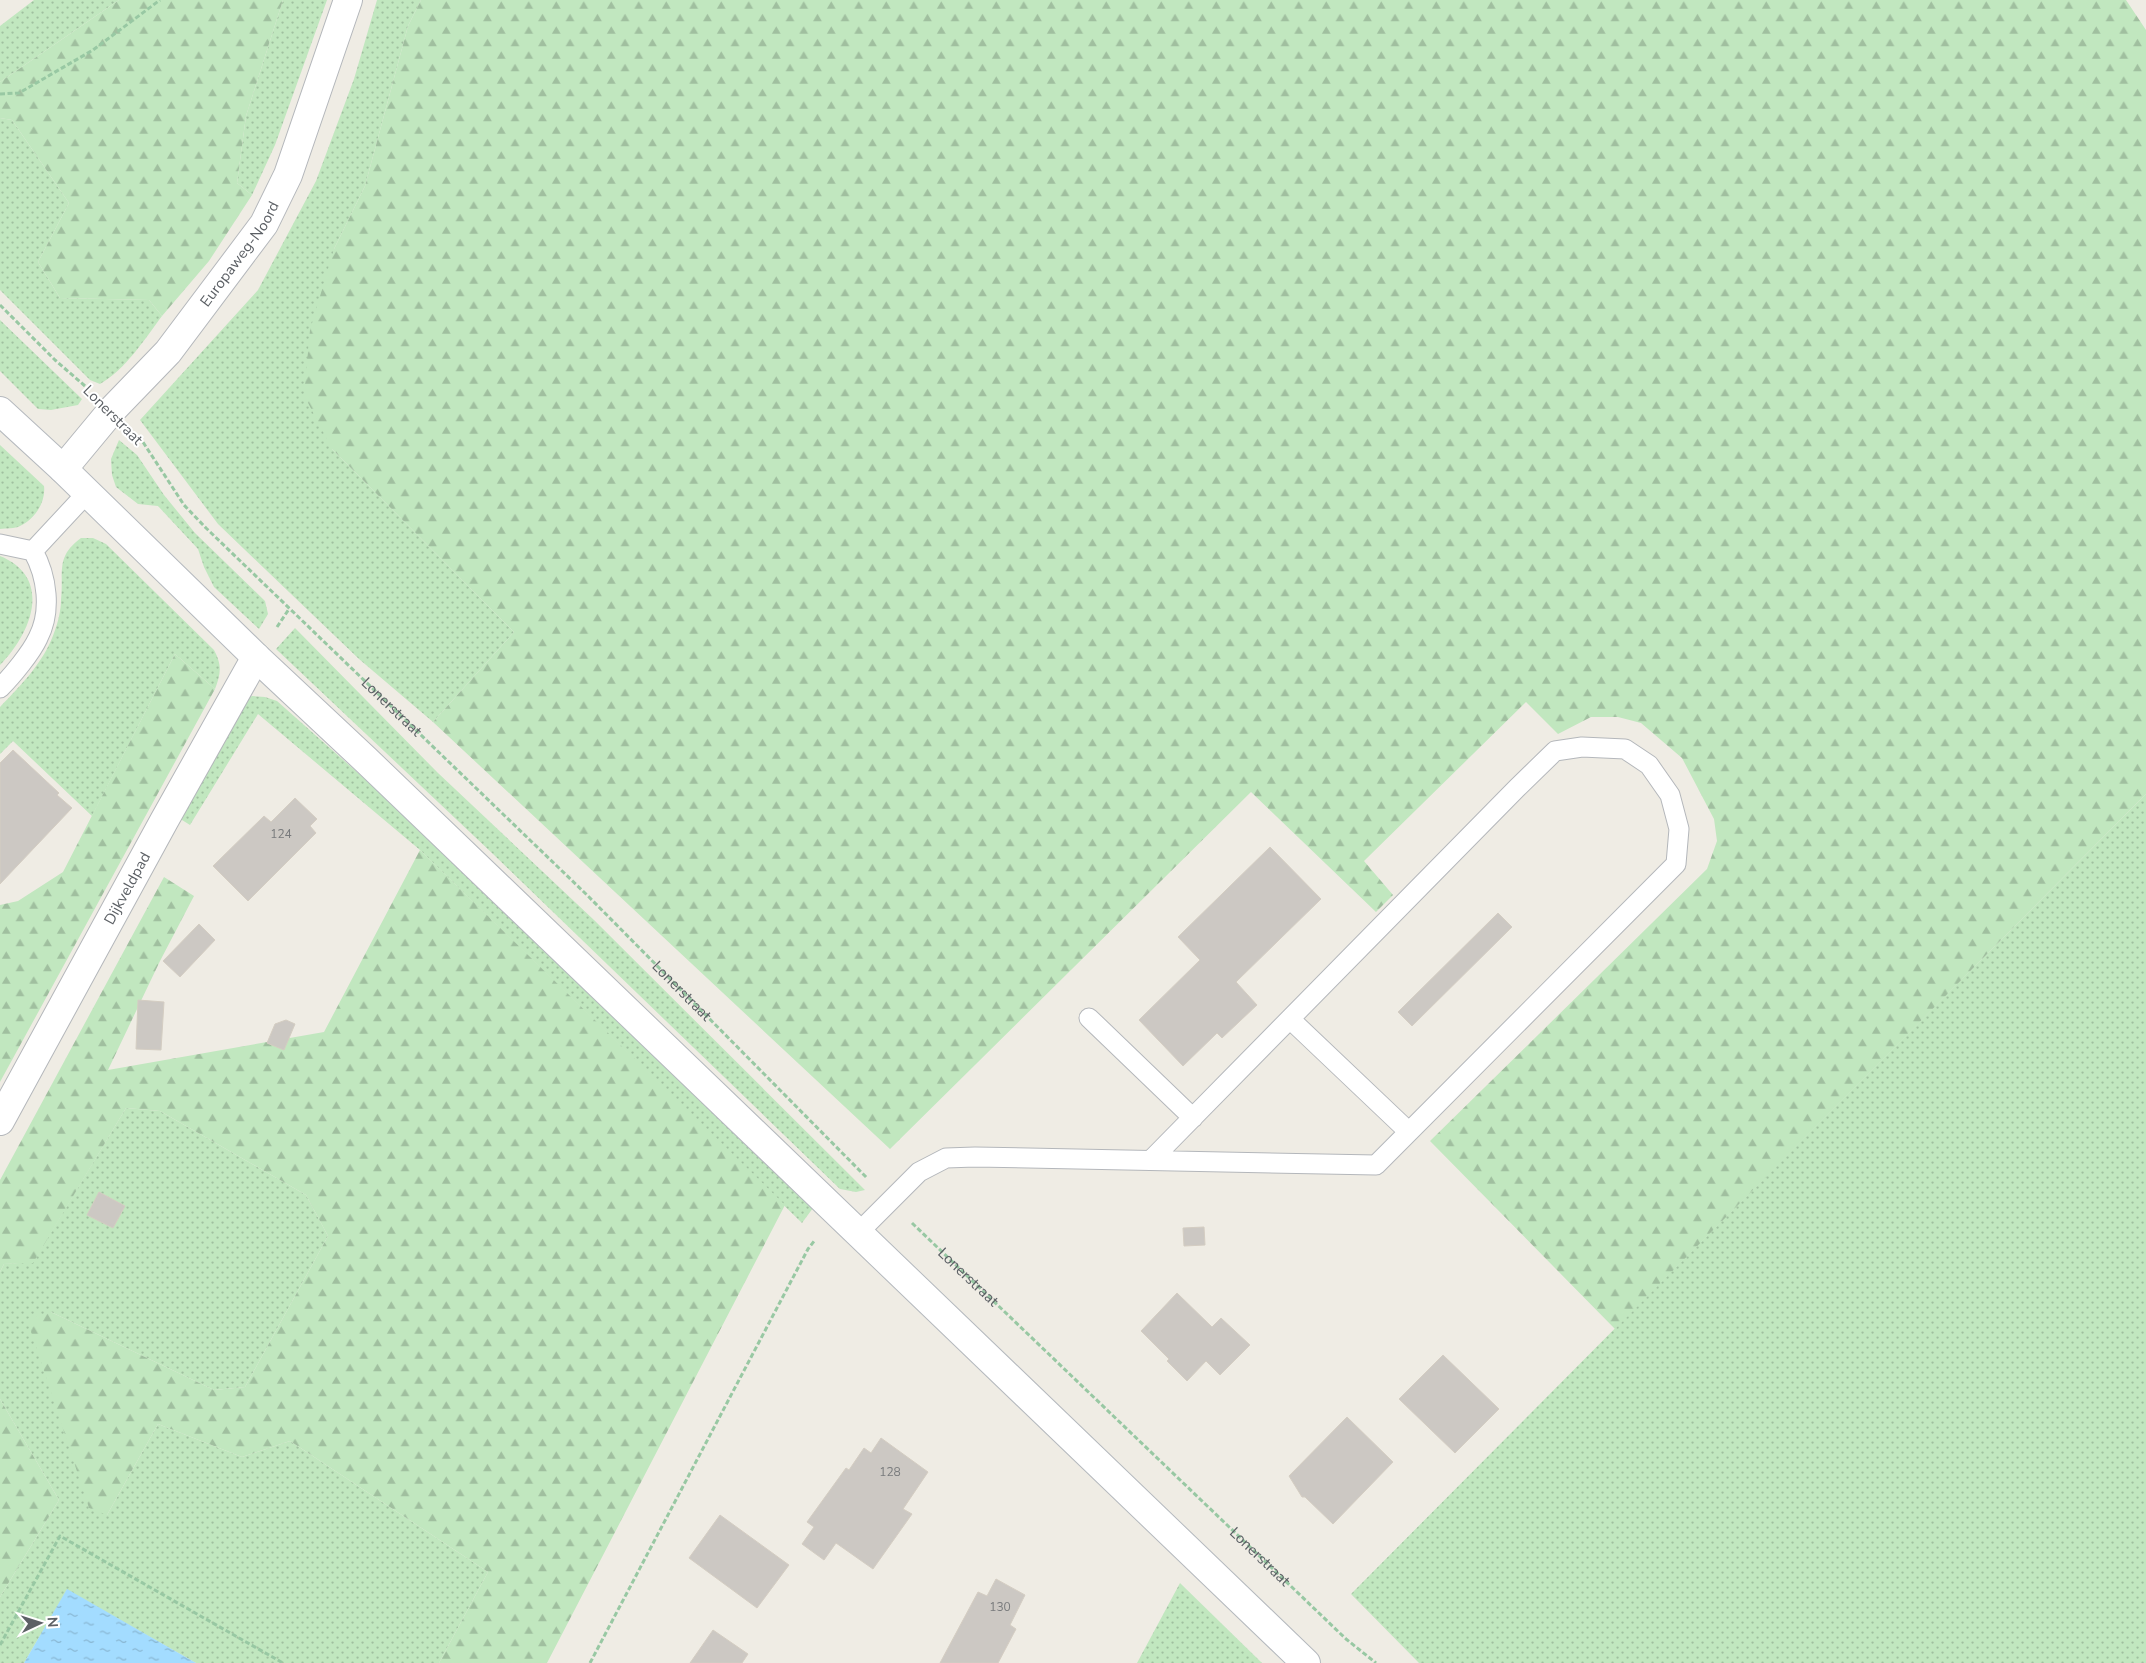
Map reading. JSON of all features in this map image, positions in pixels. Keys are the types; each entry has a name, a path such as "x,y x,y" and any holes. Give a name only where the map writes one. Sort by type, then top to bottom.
{"street":[{"name":"Europaweg-Noord","path":"63,469 112,410 168,352 264,224 288,175 348,0"},
{"path":"1,411 1306,1663"},
{"name":"Dijkveldpad","path":"0,1121 256,657"}],"lane":[{"path":"32,551 87,493"},
{"path":"0,544 32,551 40,564 46,584 46,610 39,638 0,688"},
{"path":"848,1224 889,1200 919,1172 946,1158 1376,1165 1676,864 1680,829 1670,795 1649,765 1625,749 1582,747 1555,751 1516,788 1151,1160"},
{"path":"1090,1018 1192,1118"},
{"path":"1290,1018 1409,1132"}],"path":[{"path":"0,94 19,93 94,50 160,0"},
{"name":"Lonerstraat","path":"0,306 55,360 138,435 184,505 206,528 586,895 889,1200 1346,1639 1376,1663"},
{"path":"590,1663 808,1249 848,1224"},
{"path":"0,1645 60,1536 283,1663"}],"green space":[{"path":"34,0 119,0 0,82 0,26"},
{"path":"119,0 283,0 246,116 237,183 252,195 209,261 162,316 149,300 60,298 38,262 69,203 12,120 0,118 0,82"},
{"path":"283,0 327,0 275,145 252,195 237,183 246,116"},
{"path":"377,0 421,0 408,26 365,186 334,249 332,449 514,632 433,722 359,659 218,524 140,420 258,290 316,181 354,79"},
{"path":"421,0 2126,0 2146,30 2146,794 1615,1329 1430,1141 1707,869 1717,841 1714,819 1682,758 1641,723 1618,717 1591,717 1558,734 1526,702 1364,861 1393,895 1376,912 1251,792 890,1149 433,722 514,632 332,449 304,395 310,330 334,249 365,186 408,26"},
{"path":"0,118 12,120 69,203 38,262 60,298 149,300 162,316 126,362 100,384 90,380 0,290"},
{"path":"0,320 82,399 78,405 51,410 38,409 0,371"},
{"path":"119,440 137,455 164,495 195,533 265,601 268,614 259,629 214,587 198,549 158,506 138,504 116,487 112,475 111,459"},
{"path":"0,445 44,486 43,498 35,514 16,528 0,529"},
{"path":"81,538 93,538 106,544 214,650 220,669 215,689 175,654 92,816 13,741 0,754 0,707 31,673 50,644 60,612 64,559 67,552"},
{"path":"0,556 17,566 27,578 32,592 32,607 28,623 21,638 0,665"},
{"path":"295,628 438,773 594,920 865,1190 856,1192 840,1189 492,853 276,649"},
{"path":"175,654 215,689 0,1082 0,905 18,901 63,872"},
{"path":"252,696 265,697 277,701 430,837 813,1208 802,1223 420,850 258,714 190,825 174,815 239,702"},
{"path":"2146,794 2146,1663 1419,1663 1351,1594"},
{"path":"420,850 785,1205 547,1663 439,1663 488,1572 290,1441 242,1457 158,1424 107,1515 89,1508 27,1319 51,1312 214,1390 245,1387 328,1236 306,1195 160,1111 126,1108 33,1263 4,1264 0,1272 0,1180 164,877 194,896 160,961 108,1070 324,1032"},
{"path":"126,1108 160,1111 306,1195 328,1236 245,1387 214,1390 51,1312 107,1515 158,1424 242,1457 290,1441 488,1572 439,1663 196,1663 67,1590 24,1663 0,1663 0,1597 59,1500 0,1399 0,1272 4,1264 33,1262"},
{"path":"0,1399 59,1500 0,1597"},
{"path":"1180,1583 1262,1663 1137,1663"}],"water":[{"path":"67,1589 196,1663 24,1663"}],"building":[{"path":"13,750 59,793 57,795 72,808 0,884 0,763"},
{"path":"295,798 317,819 310,826 316,833 248,901 213,866 264,816 271,822"},
{"path":"1270,847 1321,899 1236,982 1257,1005 1222,1038 1217,1033 1183,1066 1139,1020 1200,960 1178,937"},
{"path":"1498,913 1512,927 1412,1026 1398,1012"},
{"path":"199,924 215,940 180,977 163,961"},
{"path":"138,1000 164,1002 161,1050 136,1049"},
{"path":"286,1020 295,1024 284,1050 267,1043 275,1024"},
{"path":"99,1192 125,1206 113,1228 87,1215"},
{"path":"1204,1227 1205,1245 1184,1246 1183,1228"},
{"path":"1177,1293 1212,1327 1221,1318 1250,1345 1220,1375 1206,1361 1187,1381 1167,1361 1169,1359 1141,1331"},
{"path":"1443,1355 1499,1409 1455,1453 1399,1399"},
{"path":"1347,1417 1393,1462 1333,1524 1305,1497 1302,1497 1289,1476"},
{"path":"881,1438 928,1472 903,1509 912,1514 873,1569 836,1543 824,1560 802,1544 814,1527 807,1522 846,1468 849,1470 864,1448 871,1453"},
{"path":"720,1515 789,1565 757,1608 689,1558"},
{"path":"996,1579 1025,1595 1010,1625 1016,1629 998,1663 940,1663 978,1592 987,1596"},
{"path":"713,1630 748,1654 742,1663 690,1663"}]}
